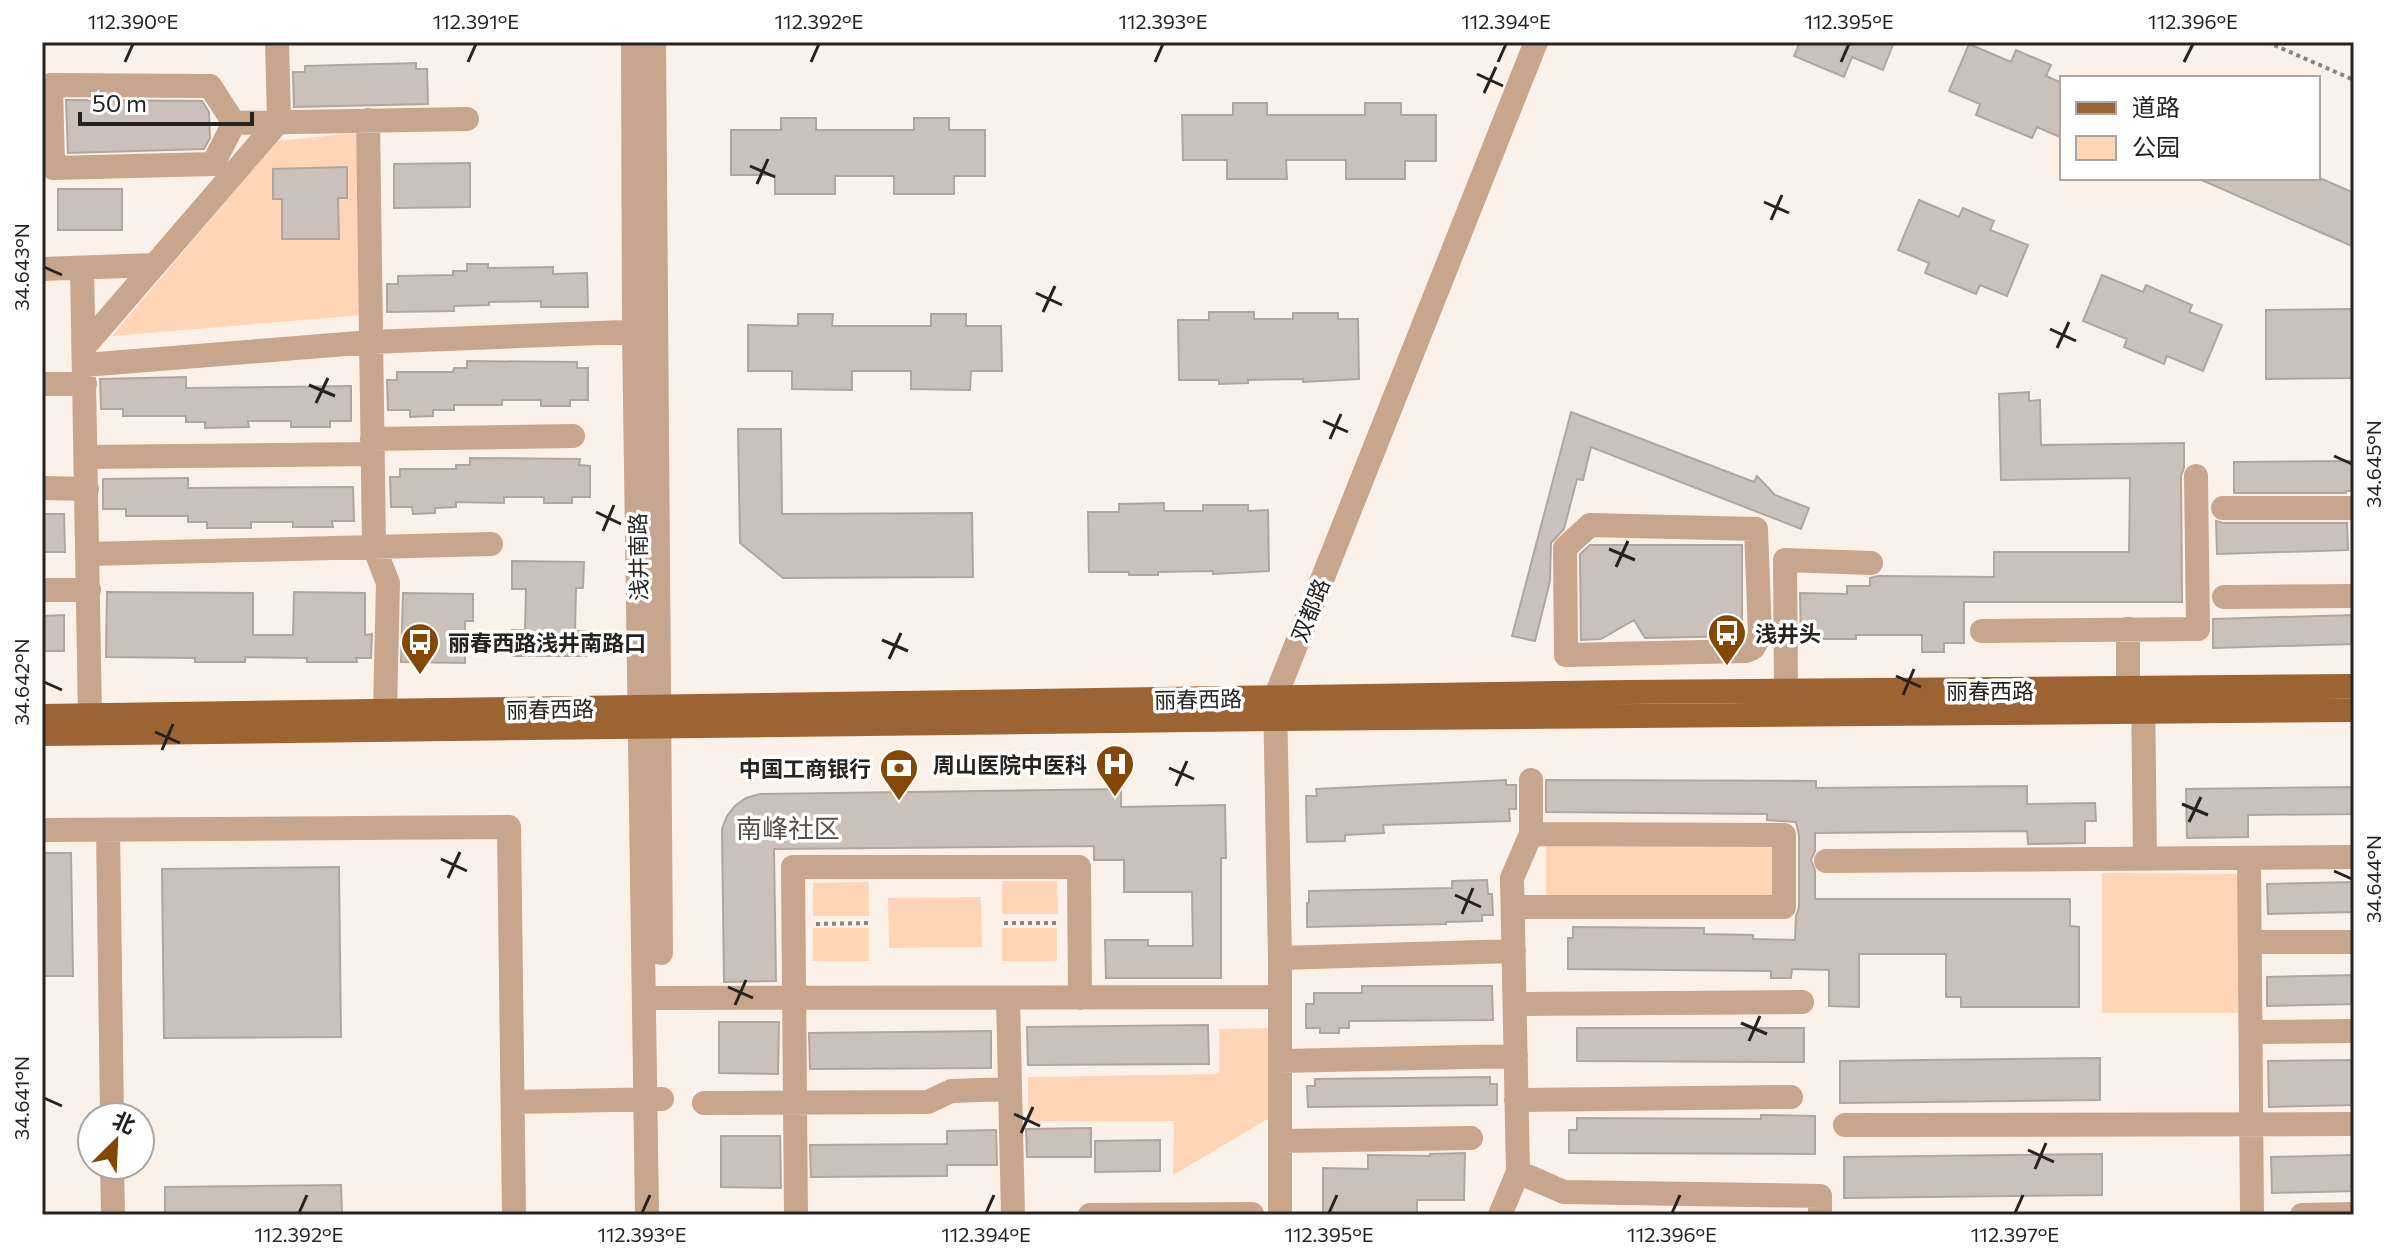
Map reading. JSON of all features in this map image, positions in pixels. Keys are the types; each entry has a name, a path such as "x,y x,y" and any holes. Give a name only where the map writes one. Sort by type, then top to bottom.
{"main road":[{"name":"丽春西路","path":"1275,709 1627,692 2354,686"},
{"name":"丽春西路","path":"42,734 650,717 1275,709 2143,713 2354,710"},
{"name":"丽春西路","path":"42,716 385,711 650,717"}],"street":[{"path":"85,365 155,265 279,121 277,42"},
{"name":"浅井南路","path":"633,42 646,331 653,998 655,1099 663,1215"},
{"name":"浅井南路","path":"646,331 654,42"},
{"name":"双都路","path":"1280,1215 1280,958 1275,709 1536,42"},
{"path":"51,85 210,86 234,123 213,164 53,168 51,85"},
{"path":"234,123 467,119"},
{"path":"368,120 374,547 388,583 385,711"},
{"path":"42,269 155,265"},
{"path":"82,268 90,716"},
{"path":"42,384 85,365 371,342 646,331"},
{"path":"86,457 573,436"},
{"path":"1982,631 2198,629 2196,476"},
{"path":"42,488 87,489"},
{"path":"2223,508 2354,508"},
{"path":"1590,525 1756,529 1760,636 1753,648 1746,651 1626,654 1566,655 1565,548 1590,525"},
{"path":"88,554 491,544"},
{"path":"1786,690 1785,560 1871,563"},
{"path":"42,590 89,590"},
{"path":"2224,597 2354,596"},
{"path":"2128,629 2136,689 2143,713 2145,858"},
{"path":"1626,654 1627,692"},
{"path":"1500,1215 1518,1172 1512,878 1531,834 1531,780"},
{"path":"42,830 509,827 514,1215"},
{"path":"108,830 112,1101"},
{"path":"1513,907 1784,907 1784,835 1531,834"},
{"path":"1826,861 2354,857"},
{"path":"2249,858 2252,1215"},
{"path":"796,1215 793,867 1079,867 1080,998"},
{"path":"2250,942 2354,942"},
{"path":"1280,958 1514,951"},
{"path":"653,998 1280,997"},
{"path":"1008,998 1013,1215"},
{"path":"1515,1004 1802,1002"},
{"path":"2251,1032 2354,1031"},
{"path":"1280,1061 1516,1056"},
{"path":"704,1103 928,1102 951,1091 1010,1089"},
{"path":"1516,1100 1791,1097"},
{"path":"513,1102 655,1099"},
{"name":"浅井南路","path":"647,1215 655,1099"},
{"path":"1845,1125 2354,1124"},
{"path":"1280,1141 1471,1138"},
{"path":"1518,1172 1564,1192 1820,1196 1820,1215"},
{"path":"112,1181 113,1215"},
{"path":"1090,1215 1252,1214"},
{"path":"2302,1215 2354,1214"}],"path":[{"path":"2267,42 2354,80"},
{"path":"793,924 870,923"},
{"path":"1004,923 1079,923"}],"green space":[{"path":"356,133 363,315 112,336 277,141"},
{"path":"1546,842 1773,843 1773,897 1546,896"},
{"path":"2102,873 2238,874 2238,1013 2102,1013"},
{"path":"1002,881 1057,881 1058,914 1002,914"},
{"path":"869,882 869,916 813,916 813,883"},
{"path":"981,897 982,947 889,948 888,898"},
{"path":"813,928 869,928 869,961 813,961"},
{"path":"1002,928 1057,928 1057,961 1002,961"},
{"path":"1270,1028 1271,1117 1173,1175 1174,1121 1028,1121 1028,1077 1219,1074 1219,1029"}],"building":[{"path":"1800,42 1894,42 1883,70 1852,57 1844,77 1794,56"},
{"path":"1969,44 2011,62 2016,50 2051,65 2046,76 2060,82 2060,137 2037,127 2032,138 1976,115 1980,104 1949,91"},
{"path":"416,63 416,69 427,69 428,104 294,107 293,72 305,72 305,66"},
{"path":"66,100 202,101 209,112 210,138 204,149 68,153"},
{"path":"1233,103 1267,103 1267,115 1365,115 1365,103 1401,103 1401,115 1436,115 1436,161 1405,161 1405,179 1346,179 1346,160 1286,160 1287,179 1227,179 1227,160 1183,160 1182,115 1233,115"},
{"path":"781,118 816,118 816,130 914,130 914,118 949,118 949,130 985,130 985,176 954,176 954,194 894,194 894,176 835,176 835,194 775,194 775,175 731,175 731,130 781,130"},
{"path":"470,163 470,207 394,208 394,164"},
{"path":"347,167 347,198 338,198 339,239 282,239 282,199 273,199 273,169"},
{"path":"2320,178 2354,193 2354,247 2202,180"},
{"path":"58,189 122,189 122,230 58,230"},
{"path":"1919,200 1959,217 1963,208 1994,221 1990,230 2028,245 2007,296 1980,285 1976,294 1925,273 1929,263 1898,250"},
{"path":"467,264 488,264 488,268 553,267 553,274 587,273 588,307 541,307 541,301 489,302 489,305 454,306 454,311 387,312 387,284 398,284 398,276 453,275 453,271 467,271"},
{"path":"2102,275 2143,292 2146,285 2192,305 2189,312 2222,325 2203,371 2167,356 2164,364 2124,347 2127,339 2083,321"},
{"path":"2354,309 2354,378 2266,379 2266,310"},
{"path":"1209,312 1254,312 1254,319 1293,319 1293,313 1338,313 1338,319 1358,319 1359,379 1303,382 1303,379 1248,380 1248,383 1219,384 1219,380 1179,380 1178,320 1209,320"},
{"path":"798,314 833,314 832,326 931,326 931,314 966,314 966,326 1001,326 1002,371 971,371 970,390 911,389 911,371 852,371 852,390 792,389 792,371 748,371 748,325 798,326"},
{"path":"467,361 577,362 577,368 588,368 588,400 570,400 570,406 541,406 541,400 502,400 502,405 454,405 454,410 433,410 433,416 410,417 410,410 388,410 387,380 397,380 397,372 453,372 454,368 467,368"},
{"path":"186,377 186,388 351,386 351,421 330,421 330,427 291,427 291,421 248,421 249,427 205,428 205,422 186,422 186,416 123,416 123,409 101,409 100,379"},
{"path":"2029,392 2029,401 2040,400 2041,445 2184,443 2181,476 2182,602 1964,602 1964,643 1944,643 1944,652 1922,652 1922,635 1801,639 1800,593 1847,594 1847,586 1870,586 1870,578 1878,576 1994,577 1994,552 2129,552 2130,478 2001,480 1999,394"},
{"path":"1571,412 1754,482 1757,476 1775,495 1809,508 1801,529 1591,447 1583,480 1577,479 1564,529 1551,543 1550,581 1535,641 1512,636"},
{"path":"738,429 781,429 782,514 972,513 973,577 783,578 740,543"},
{"path":"470,458 580,459 579,465 590,466 590,497 572,497 572,503 544,503 544,497 504,497 504,503 456,502 456,507 435,508 435,513 413,514 412,507 391,507 390,477 400,477 400,469 456,469 456,465 470,465"},
{"path":"2354,461 2354,491 2234,493 2234,462"},
{"path":"188,478 188,488 353,487 354,521 332,521 333,527 293,527 293,522 251,522 251,528 207,528 207,522 188,522 188,516 126,516 126,509 103,509 103,479"},
{"path":"1164,503 1164,511 1203,511 1203,505 1248,505 1248,511 1268,510 1269,571 1213,574 1213,571 1158,572 1158,575 1089,572 1088,512 1119,512 1119,504"},
{"path":"42,514 64,514 65,552 42,552"},
{"path":"2216,521 2347,523 2348,550 2217,554"},
{"path":"1590,545 1742,545 1742,636 1645,638 1634,620 1601,639 1581,640 1580,554"},
{"path":"512,561 584,562 583,588 576,588 575,631 586,631 586,656 512,656 512,630 525,630 526,589 512,589"},
{"path":"107,592 253,593 253,635 293,635 294,592 365,593 365,635 372,634 371,658 356,658 357,662 307,662 307,658 245,657 245,662 195,662 195,658 106,657"},
{"path":"403,593 473,594 473,621 465,621 465,663 401,662"},
{"path":"64,615 64,651 42,651 42,616"},
{"path":"2354,615 2354,644 2213,648 2213,619"},
{"path":"1506,780 1506,785 1516,785 1516,809 1509,809 1510,821 1383,825 1384,833 1345,835 1345,841 1307,842 1306,796 1317,796 1316,789"},
{"path":"1546,780 1816,781 1816,788 2027,786 2027,804 2095,803 2096,821 2085,821 2085,843 2028,844 2027,831 1815,833 1815,851 1811,860 1815,870 1815,899 2070,899 2070,926 2079,927 2079,1007 1961,1007 1961,997 1946,997 1946,954 1859,954 1859,1007 1829,1006 1829,970 1792,969 1791,978 1771,978 1771,971 1568,969 1568,938 1573,938 1573,927 1704,928 1704,934 1795,940 1799,907 1799,835 1796,822 1767,820 1767,814 1546,812"},
{"path":"2354,787 2354,814 2248,815 2248,837 2187,838 2186,789"},
{"path":"1121,789 1121,807 1225,805 1226,858 1221,858 1221,978 1106,978 1105,940 1148,940 1148,946 1193,946 1192,892 1124,892 1124,860 1094,860 1094,846 774,849 776,981 724,982 722,829 727,816 746,798 760,794"},
{"path":"42,853 71,853 73,976 42,976"},
{"path":"339,867 341,1037 164,1038 162,869"},
{"path":"1487,880 1488,894 1492,894 1493,915 1482,915 1482,921 1307,927 1309,891 1452,888 1452,881"},
{"path":"2354,882 2354,912 2268,914 2267,884"},
{"path":"2354,975 2354,1004 2267,1006 2267,977"},
{"path":"1362,986 1492,986 1493,1020 1349,1021 1349,1028 1339,1028 1339,1033 1320,1033 1320,1028 1306,1028 1306,1004 1314,1004 1314,993 1362,993"},
{"path":"719,1022 779,1022 778,1074 719,1073"},
{"path":"1208,1025 1209,1064 1028,1065 1027,1027"},
{"path":"1577,1028 1804,1028 1804,1062 1577,1061"},
{"path":"991,1031 991,1068 810,1069 809,1033"},
{"path":"2100,1058 2100,1100 1840,1103 1840,1061"},
{"path":"2354,1060 2354,1105 2269,1107 2268,1061"},
{"path":"1490,1077 1490,1084 1497,1084 1497,1105 1308,1107 1307,1086 1315,1086 1315,1079"},
{"path":"1761,1115 1815,1116 1815,1154 1569,1153 1569,1130 1577,1130 1577,1118 1761,1119"},
{"path":"1091,1128 1091,1157 1027,1157 1026,1129"},
{"path":"996,1130 997,1165 947,1165 947,1176 811,1177 810,1145 947,1144 947,1131"},
{"path":"721,1136 780,1136 781,1188 721,1187"},
{"path":"1160,1140 1160,1171 1095,1172 1095,1141"},
{"path":"1465,1153 1464,1200 1417,1200 1417,1215 1323,1215 1323,1168 1368,1169 1368,1155"},
{"path":"2102,1154 2102,1195 1844,1198 1844,1157"},
{"path":"2354,1155 2354,1191 2272,1193 2271,1157"},
{"path":"341,1185 342,1215 165,1215 165,1187"}],"place":[{"name":"浅井头","path":"1727,667"},
{"name":"丽春西路浅井南路口","path":"420,676"},
{"name":"周山医院中医科","path":"1115,798"},
{"name":"中国工商银行","path":"899,802"}],"district":[{"name":"南峰社区","path":"788,827"}]}
